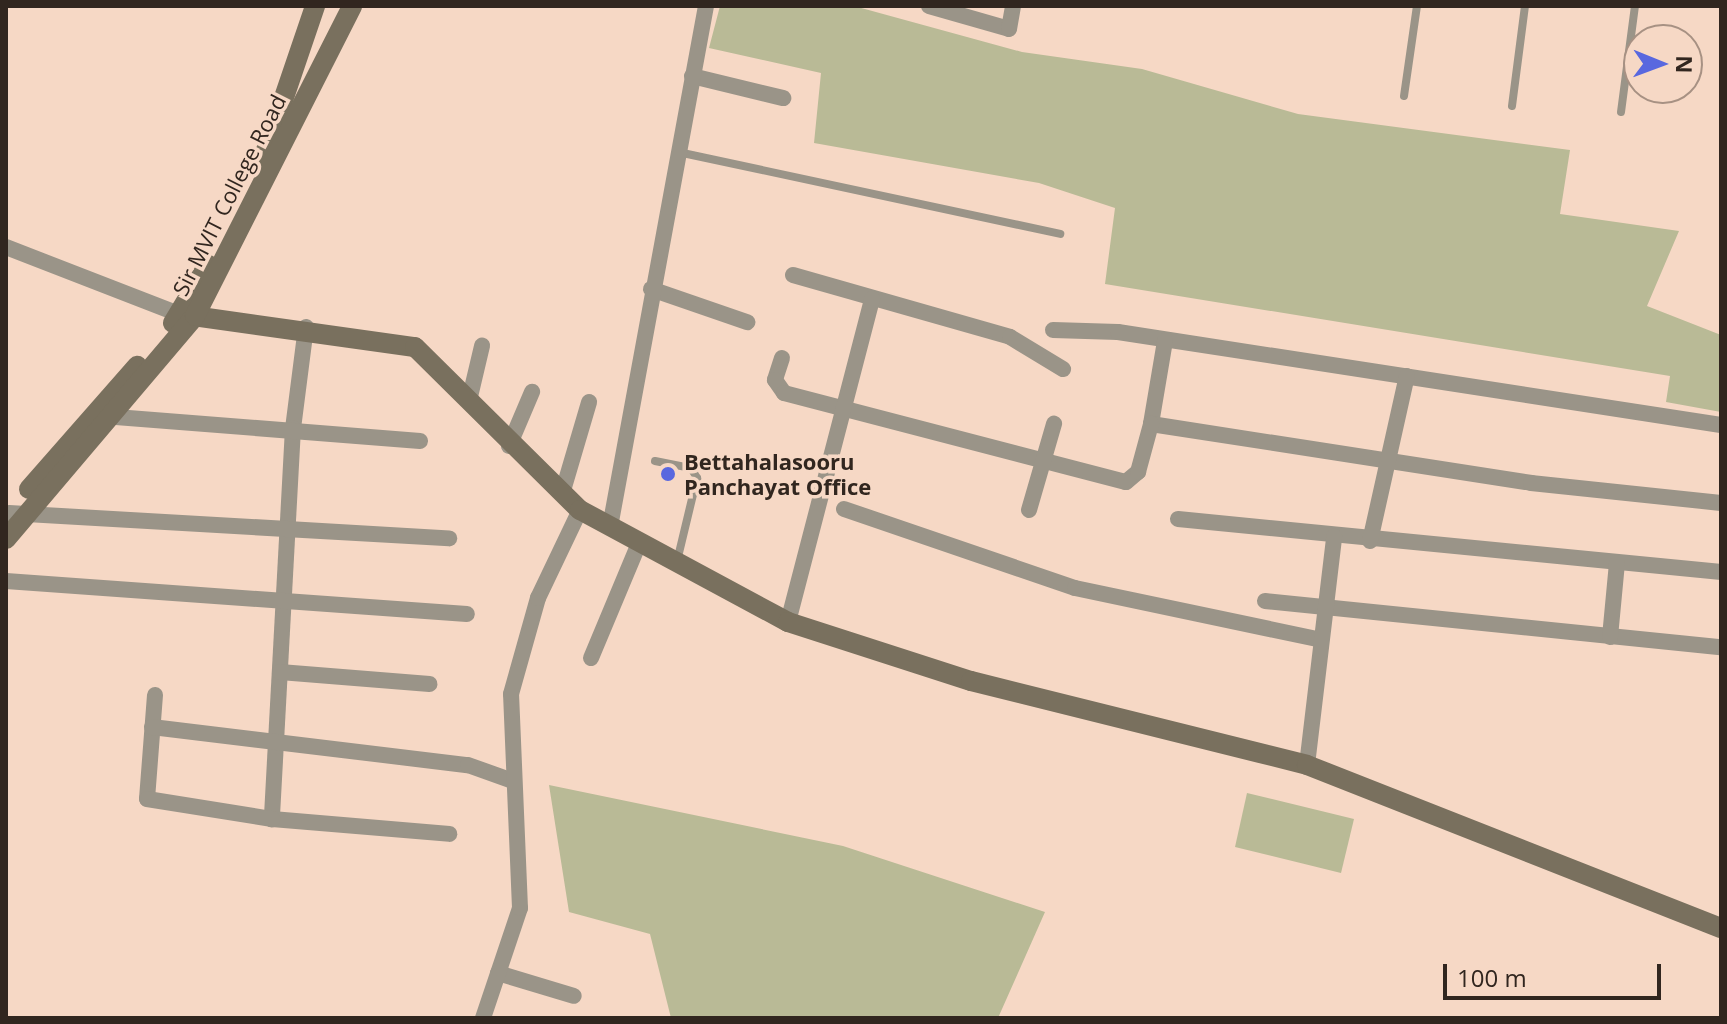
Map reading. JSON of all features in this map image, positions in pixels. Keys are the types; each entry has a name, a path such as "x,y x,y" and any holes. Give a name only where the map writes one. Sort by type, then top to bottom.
{"street":[{"name":"Sir MVIT College Road","path":"187,315 254,186 315,6"},
{"name":"Sir MVIT College Road","path":"6,539 13,514 105,416 187,315 352,6"},
{"path":"610,527 651,289 706,6"},
{"path":"929,6 1009,29 1013,6"},
{"path":"692,76 783,98"},
{"path":"6,247 187,315 306,327 415,347 509,446 580,510 788,622 971,681 1307,765 1721,928"},
{"path":"793,275 1010,337 1063,369"},
{"path":"651,289 747,322"},
{"path":"788,622 872,299"},
{"path":"272,819 293,428 306,327"},
{"path":"1053,330 1165,341 1721,425"},
{"path":"782,358 777,389 1043,461 1133,480 1151,424 1165,341"},
{"path":"469,401 482,346"},
{"path":"1370,541 1407,376"},
{"path":"509,446 532,392"},
{"path":"562,494 589,402"},
{"path":"105,416 293,428 420,441"},
{"path":"1029,510 1054,424"},
{"path":"1151,424 1387,462 1721,503"},
{"path":"844,509 1075,588 1321,640"},
{"path":"483,1018 520,908 511,694 538,598 580,510"},
{"path":"13,514 449,538"},
{"path":"1178,519 1370,541 1721,572"},
{"path":"1307,765 1334,537"},
{"path":"591,658 640,541"},
{"path":"1610,637 1617,563"},
{"path":"6,581 467,614"},
{"path":"1265,601 1324,610 1721,647"},
{"path":"280,672 430,684"},
{"path":"155,695 147,799 272,819 449,834"},
{"path":"152,727 468,765 513,781"},
{"path":"498,973 574,996"}],"lane":[{"path":"1404,96 1417,6"},
{"path":"1512,106 1525,6"},
{"path":"1621,112 1635,6"},
{"path":"678,152 1060,234"},
{"path":"655,461 691,468 697,478 677,561"}],"green space":[{"path":"720,6 854,6 1022,52 1142,69 1298,114 1570,150 1560,214 1679,231 1647,306 1721,335 1721,412 1666,402 1670,376 1105,284 1115,208 1039,183 814,143 821,73 709,48"},
{"path":"549,785 843,846 1045,912 998,1018 671,1018 650,934 569,912"},
{"path":"1247,793 1354,819 1341,873 1235,847"}],"place":[{"name":"Bettahalasooru Panchayat Office","path":"668,474"}]}
